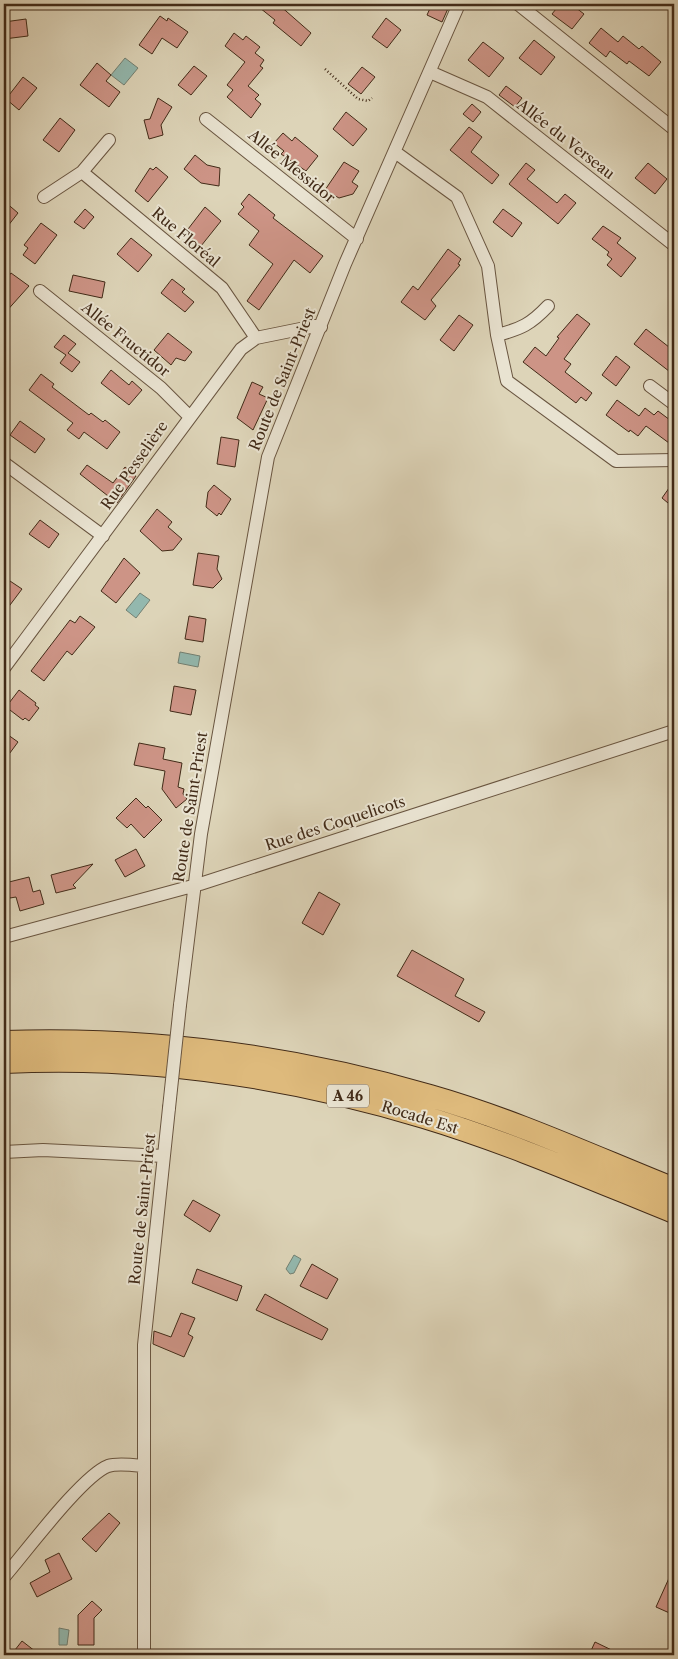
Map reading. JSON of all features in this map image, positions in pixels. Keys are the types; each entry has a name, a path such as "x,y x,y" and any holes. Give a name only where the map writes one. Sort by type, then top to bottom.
{"highway":[{"name":"Rocade Est","path":"4,1042 121,1042 216,1050 279,1059 431,1096 505,1121 674,1189"},
{"name":"Rocade Est","path":"4,1062 49,1060 120,1062 199,1070 273,1080 355,1098 425,1117 499,1142 674,1212"}],"street":[{"name":"Route de Saint-Priest","path":"144,1655 144,1345 193,886 268,457 345,264 460,4"},
{"path":"518,4 674,129"},
{"name":"Allée du Verseau","path":"430,72 487,97 674,245"},
{"name":"Allée Messidor","path":"206,119 357,239"},
{"path":"44,197 82,172 109,140"},
{"path":"395,152 457,197 488,266 497,335 507,381 616,461 674,460"},
{"name":"Rue Floréal","path":"82,172 222,288 256,338"},
{"name":"Allée Fructidor","path":"40,291 161,388 189,416"},
{"path":"497,335 517,330 533,322 548,306"},
{"name":"Rue Pesselière","path":"4,668 103,536 189,416 241,349 256,338 315,326 321,327"},
{"path":"650,386 674,404"},
{"path":"4,463 103,536"},
{"name":"Rue des Coquelicots","path":"4,937 193,886 674,731"},
{"path":"4,1152 43,1150 164,1156"},
{"path":"4,1577 78,1490 96,1474 110,1465 143,1466"}],"path":[{"path":"325,69 358,98 368,101 372,98"}],"water":[{"path":"125,58 138,68 124,85 111,75"},
{"path":"140,593 150,600 136,618 126,610"},
{"path":"180,652 200,656 198,667 178,663"},
{"path":"294,1255 301,1259 294,1273 290,1274 286,1269"},
{"path":"59,1628 69,1630 67,1645 59,1645"}],"building":[{"path":"255,4 278,4 311,33 301,46 273,23 275,20"},
{"path":"432,4 450,4 442,22 427,15"},
{"path":"560,4 571,4 584,14 572,29 552,14"},
{"path":"160,16 167,21 168,18 188,32 177,48 162,38 152,54 139,45"},
{"path":"386,18 401,30 387,48 372,37"},
{"path":"26,19 28,36 4,39 4,22"},
{"path":"601,28 618,42 623,36 639,49 642,46 661,62 649,76 629,61 627,64 610,51 606,57 589,43"},
{"path":"234,33 243,40 246,36 260,47 255,53 264,60 260,66 263,68 248,86 259,95 255,99 261,104 251,118 227,97 233,90 227,85 245,62 225,46"},
{"path":"534,40 555,57 541,75 519,58"},
{"path":"483,42 504,58 489,77 468,60"},
{"path":"97,63 111,75 106,81 120,92 109,107 80,85"},
{"path":"194,66 207,76 191,95 178,85"},
{"path":"362,67 375,77 361,94 348,84"},
{"path":"23,77 37,88 19,110 6,99"},
{"path":"506,86 522,98 515,107 499,95"},
{"path":"158,98 172,107 161,125 163,135 149,139 144,120 150,119"},
{"path":"472,104 481,112 473,122 463,114"},
{"path":"346,112 367,129 353,146 333,129"},
{"path":"60,118 75,130 59,152 43,140"},
{"path":"469,127 482,137 471,152 499,175 492,184 450,150"},
{"path":"283,133 292,141 295,137 318,156 306,171 281,154 284,151 274,143"},
{"path":"195,155 207,165 220,168 219,186 201,183 184,169"},
{"path":"344,162 359,171 352,182 358,186 353,194 339,198 325,190"},
{"path":"526,163 535,170 527,179 557,203 565,194 576,203 558,224 509,184"},
{"path":"648,163 667,179 655,194 635,178"},
{"path":"156,167 168,177 148,202 135,191 150,168 153,170"},
{"path":"249,194 275,215 273,218 323,256 310,273 294,260 259,310 247,301 273,264 249,245 259,231 238,214 244,207 241,204"},
{"path":"4,201 18,213 4,231"},
{"path":"205,207 221,221 201,246 185,233"},
{"path":"85,209 94,217 84,229 74,222"},
{"path":"503,209 522,223 512,237 493,222"},
{"path":"41,223 57,235 35,264 23,255 28,248 24,245"},
{"path":"603,226 621,238 617,243 636,258 621,277 607,265 612,259 607,255 609,252 592,239"},
{"path":"131,238 152,255 138,272 117,254"},
{"path":"448,249 461,259 458,264 460,265 431,300 436,306 425,320 401,302 413,286 418,290"},
{"path":"11,273 29,286 4,314 4,282"},
{"path":"73,275 105,282 102,298 69,291"},
{"path":"172,279 185,289 182,292 194,302 185,312 161,293"},
{"path":"577,314 590,324 564,359 571,364 565,372 592,393 586,401 581,397 576,403 523,362 535,347 546,356 559,338 557,337"},
{"path":"459,315 473,325 454,351 440,340"},
{"path":"646,329 674,351 674,375 634,344"},
{"path":"168,333 192,352 185,361 176,358 171,365 154,350"},
{"path":"64,335 76,344 68,353 80,362 72,372 60,363 66,355 54,347"},
{"path":"616,356 630,367 616,386 602,375"},
{"path":"111,370 129,385 132,381 142,390 129,405 101,383"},
{"path":"41,374 54,384 52,387 89,415 91,413 103,422 105,420 120,432 107,449 84,432 79,439 67,430 73,423 29,390"},
{"path":"252,382 263,387 259,394 268,398 253,430 237,418"},
{"path":"617,400 639,416 645,408 654,415 658,411 674,423 674,436 669,443 646,426 638,436 630,430 629,432 606,415"},
{"path":"20,421 45,439 35,453 10,435"},
{"path":"221,437 239,440 235,467 217,464"},
{"path":"87,465 113,483 125,467 136,476 117,503 80,474"},
{"path":"674,481 674,508 662,498"},
{"path":"214,485 231,499 221,515 219,513 217,516 206,507 208,492"},
{"path":"157,509 172,522 168,527 182,539 173,550 162,551 140,531"},
{"path":"40,520 59,534 49,548 29,534"},
{"path":"198,553 219,556 217,569 222,579 213,588 193,585"},
{"path":"124,558 140,573 116,603 101,591"},
{"path":"4,577 22,589 4,613"},
{"path":"80,616 95,627 72,655 67,651 44,681 31,671 70,620 75,623"},
{"path":"189,616 206,619 203,642 185,639"},
{"path":"174,686 196,690 191,715 170,711"},
{"path":"19,690 36,703 35,705 39,708 29,721 25,718 23,720 6,707"},
{"path":"4,732 18,742 4,761"},
{"path":"139,743 165,748 163,759 182,763 178,787 184,789 183,794 187,799 176,808 162,789 165,771 134,765"},
{"path":"136,798 146,808 148,806 162,820 144,838 131,824 127,828 116,818"},
{"path":"136,849 145,866 125,877 115,860"},
{"path":"93,864 73,885 76,888 56,893 51,875"},
{"path":"29,877 33,892 40,890 44,904 20,911 16,897 10,898 5,883"},
{"path":"319,892 340,904 323,935 302,923"},
{"path":"412,950 464,979 455,996 485,1012 479,1022 397,976"},
{"path":"193,1200 220,1215 210,1232 184,1215"},
{"path":"312,1264 338,1279 327,1299 300,1286"},
{"path":"197,1269 242,1286 237,1301 192,1283"},
{"path":"265,1294 328,1329 322,1340 256,1310"},
{"path":"181,1313 195,1318 188,1334 193,1337 184,1357 153,1344 154,1331 171,1337"},
{"path":"109,1513 120,1523 96,1552 82,1539"},
{"path":"59,1553 72,1579 37,1597 30,1583 50,1572 45,1560"},
{"path":"674,1567 674,1615 656,1607"},
{"path":"92,1601 102,1610 94,1618 94,1645 78,1645 78,1615"},
{"path":"22,1641 40,1655 11,1655"},
{"path":"595,1642 622,1655 589,1655"}]}
